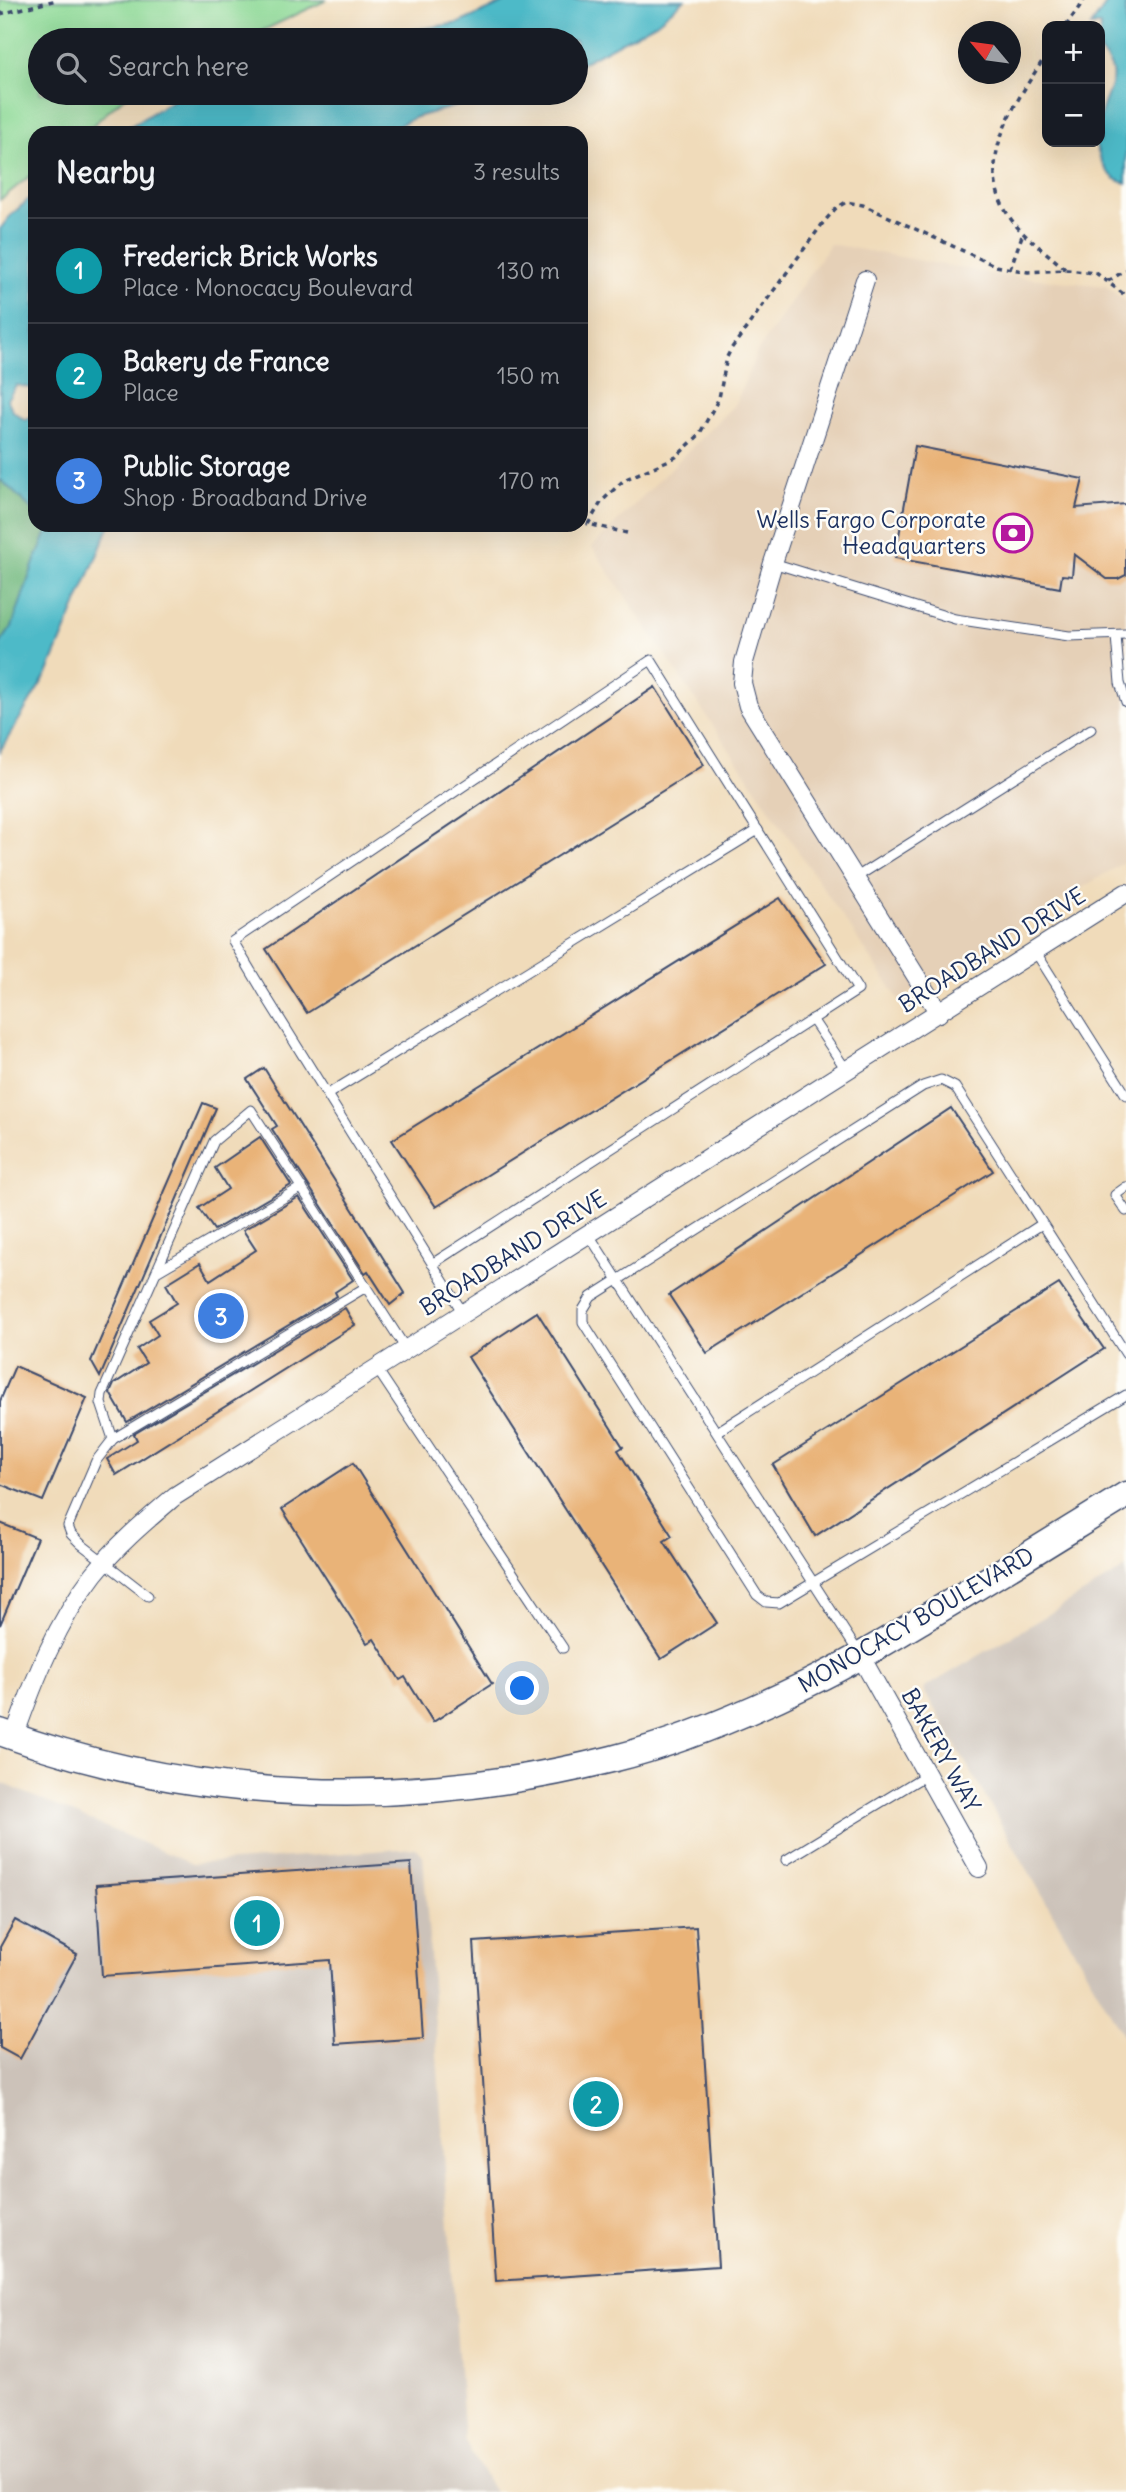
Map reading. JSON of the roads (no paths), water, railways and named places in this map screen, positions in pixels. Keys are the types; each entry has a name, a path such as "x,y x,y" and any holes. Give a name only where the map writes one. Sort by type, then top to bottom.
{"main road":[{"name":"MONOCACY BOULEVARD","path":"7,1734 117,1767 190,1782 266,1790 413,1792 481,1785 553,1773 615,1759 696,1732 750,1710 861,1657 1126,1495"}],"street":[{"path":"865,280 772,563 741,683 748,706 939,1013"},
{"name":"BROADBAND DRIVE","path":"7,1734 55,1636 93,1576 138,1528 175,1496 1126,893"},
{"name":"BAKERY WAY","path":"861,1657 979,1868"}],"lane":[{"path":"772,563 955,619 1069,636 1121,635 1120,683 1126,702"},
{"path":"432,1264 858,990 651,660 233,941 432,1264 463,1313"},
{"path":"855,878 1091,729"},
{"path":"328,1094 758,831"},
{"path":"1035,951 1126,1096"},
{"path":"812,1020 847,1070"},
{"path":"1126,1354 955,1087 941,1080 923,1086 591,1297 583,1310 583,1322 757,1595 766,1602 779,1603 1126,1395"},
{"path":"113,1439 101,1403 102,1394 215,1141 251,1110 407,1350"},
{"path":"158,1271 302,1187"},
{"path":"1126,1187 1115,1195 1126,1211"},
{"path":"716,1432 1042,1224"},
{"path":"589,1235 861,1657"},
{"path":"148,1596 71,1534 68,1525 96,1461 113,1439 366,1287"},
{"path":"377,1369 563,1648"},
{"path":"786,1860 926,1775"}],"water":[{"path":"510,0 684,0 656,23 588,60 588,28 426,28 459,23"},
{"path":"1109,0 1126,0 1126,183 1109,173 1097,147 1105,147 1105,101 1111,84 1112,69 1105,58 1105,21 1094,21"},
{"path":"165,105 460,105 416,117 397,126 131,126"},
{"path":"28,200 28,387 17,385 7,399 13,411 25,420 28,419 28,505 0,479 0,229"},
{"path":"47,532 107,532 48,672 0,751 0,644 12,627"}],"place":[{"name":"Wells Fargo Corporate Headquarters","path":"1013,533"},
{"name":"Public Storage","path":"221,1316"},
{"name":"Frederick Brick Works","path":"257,1923"},
{"name":"Bakery de France","path":"596,2104"}]}
